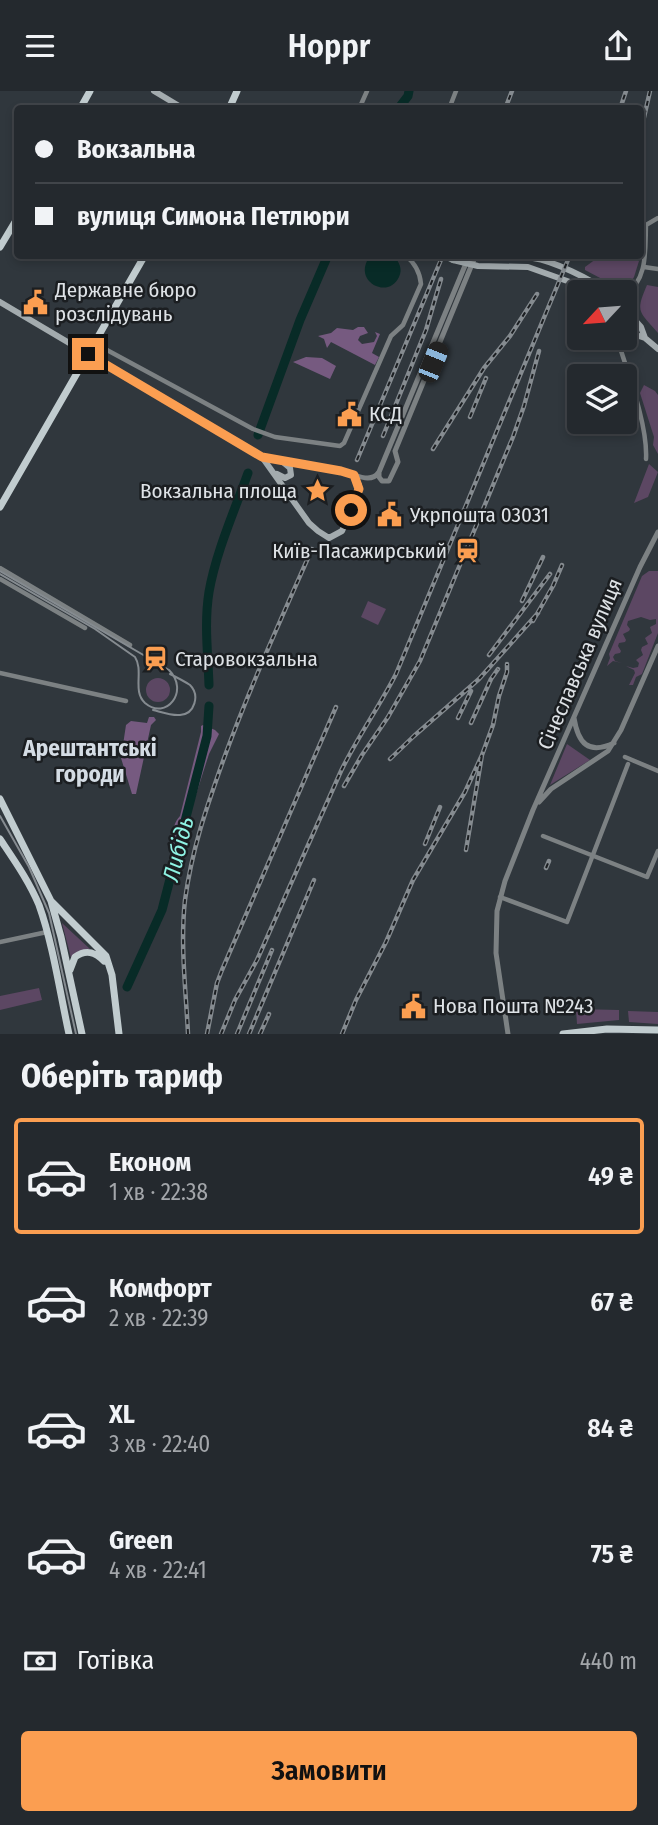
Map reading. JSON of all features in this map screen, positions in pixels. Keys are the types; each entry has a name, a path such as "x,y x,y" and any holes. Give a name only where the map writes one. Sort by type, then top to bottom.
{"main road":[{"path":"154,91 177,105"},
{"path":"0,247 14,224"},
{"path":"0,507 143,259"},
{"path":"451,259 469,265 528,267 567,281"},
{"path":"536,259 590,280"},
{"path":"0,302 262,457 356,476 358,493 342,531 330,538 317,531 262,457"},
{"path":"637,322 645,338"},
{"path":"637,335 658,348"},
{"path":"274,473 285,478 290,475 290,468 279,460"},
{"path":"0,799 51,901 82,1034"},
{"path":"0,839 16,861 38,904 47,932 69,1034"},
{"path":"51,901 106,956 112,975 117,1034"},
{"path":"69,974 72,962 80,953 91,952 105,961 117,1034"},
{"path":"564,1034 607,1029 658,1030"}],"street":[{"path":"637,284 644,267 646,225 658,218"},
{"path":"94,343 253,429 275,437 340,446 344,443 391,336 403,325 421,284 421,278 410,259"},
{"path":"379,473 382,481 387,482 398,462 396,451 470,259"},
{"path":"356,476 373,478 379,473 469,265"},
{"path":"644,267 658,268"},
{"path":"621,350 640,414 647,449 646,459"},
{"path":"386,457 392,453 396,455"},
{"name":"Січеславська вулиця","path":"508,1034 496,953 495,931 500,897 533,810 650,544 658,532"},
{"path":"650,544 658,538"},
{"path":"0,568 130,645"},
{"path":"0,579 85,628"},
{"path":"533,810 551,789 602,756 614,742 658,646"},
{"path":"0,673 126,701"},
{"path":"574,718 579,737 589,746 599,748 614,742"},
{"path":"625,757 658,771"},
{"path":"500,897 567,922 628,764"},
{"path":"543,837 647,877 658,851"},
{"path":"0,942 47,932"}],"shaded area":[{"path":"369,259 396,259 401,271 394,284 380,287 368,279 366,264"},
{"path":"596,259 639,261 632,280 604,280 585,270 585,267"},
{"path":"647,285 658,287 658,333 640,307"},
{"path":"364,327 368,333 360,336 358,340 362,344 374,342 377,336 375,332 380,334 372,353 379,357 375,365 331,342 327,348 324,339 318,336 331,333 337,328 353,330"},
{"path":"306,357 322,358 336,366 330,379 293,362"},
{"path":"644,385 658,395 658,454 653,445 654,437 640,393"},
{"path":"649,464 658,472 648,497 634,503"},
{"path":"649,571 658,571 658,633 642,674 636,677 633,685 629,685 635,673 626,666 638,667 636,660 643,655 642,647 648,644 645,638 652,633 650,627 656,624 656,619 641,617 628,621 630,629 623,634 626,640 619,643 621,651 613,657 615,661 622,663 613,661 607,666 609,654 642,576"},
{"path":"368,601 386,609 378,625 361,617"},
{"path":"158,678 167,681 170,690 167,699 158,702 149,699 146,690 149,681"},
{"path":"149,717 156,720 151,725 136,794 132,794 121,758 126,725 131,721 147,723"},
{"path":"203,725 219,734 209,754 178,851 174,850 173,832 180,816"},
{"path":"567,744 590,760 550,785"},
{"path":"62,923 90,949 79,951 71,958"},
{"path":"39,988 42,1000 0,1010 0,996"},
{"path":"576,1009 619,1010 619,1020 577,1024"},
{"path":"628,1011 658,1012 658,1024 629,1022"}],"waterway":[{"name":"Либідь","path":"401,105 409,91"},
{"name":"Либідь","path":"258,435 300,320 326,259"},
{"name":"Либідь","path":"209,685 209,592 221,547 248,473"},
{"name":"Либідь","path":"127,987 162,910 207,736 209,706"}],"tram line":[{"path":"0,571 169,670 177,687 173,701 161,708 153,708 145,703 139,693 139,668 135,657 95,629 0,574"},
{"path":"153,710 180,715 192,708 195,699 193,689 170,674"},
{"path":"0,816 29,867 49,913 76,1034"}],"railway":[{"path":"507,105 512,91"},
{"path":"621,105 626,91"},
{"path":"644,117 650,91"},
{"path":"357,460 441,259"},
{"path":"221,1034 341,771 396,674 568,259"},
{"path":"383,436 426,330 441,279"},
{"path":"433,449 484,368 510,336 537,294"},
{"path":"344,786 420,661 513,437 539,351"},
{"path":"470,417 486,378"},
{"path":"188,1034 183,951 184,917 196,846 233,734 312,549"},
{"path":"522,601 543,557"},
{"path":"533,621 562,565"},
{"path":"489,655 550,574"},
{"path":"390,759 479,679 538,613"},
{"path":"466,850 482,755 493,725 507,664"},
{"path":"471,723 498,669"},
{"path":"458,718 471,691"},
{"path":"207,1034 222,970 336,707"},
{"path":"342,1034 413,880 465,792 482,755"},
{"path":"425,844 440,807"},
{"path":"546,868 549,861"},
{"path":"249,1034 314,880"},
{"path":"237,1034 272,950"},
{"path":"260,1034 269,1014"}],"place":[{"name":"Державне бюро розслідувань","path":"35,302"},
{"name":"КСД","path":"349,414"},
{"name":"Вокзальна площа","path":"317,491"},
{"name":"Укрпошта 03031","path":"390,515"},
{"name":"Київ-Пасажирський","path":"467,551"},
{"name":"Старовокзальна","path":"155,659"},
{"name":"Нова Пошта №243","path":"413,1006"}],"district":[{"name":"Арештантські городи","path":"90,761"}],"route":[{"path":"88,354 262,457 354,475 359,489 351,510"}]}
